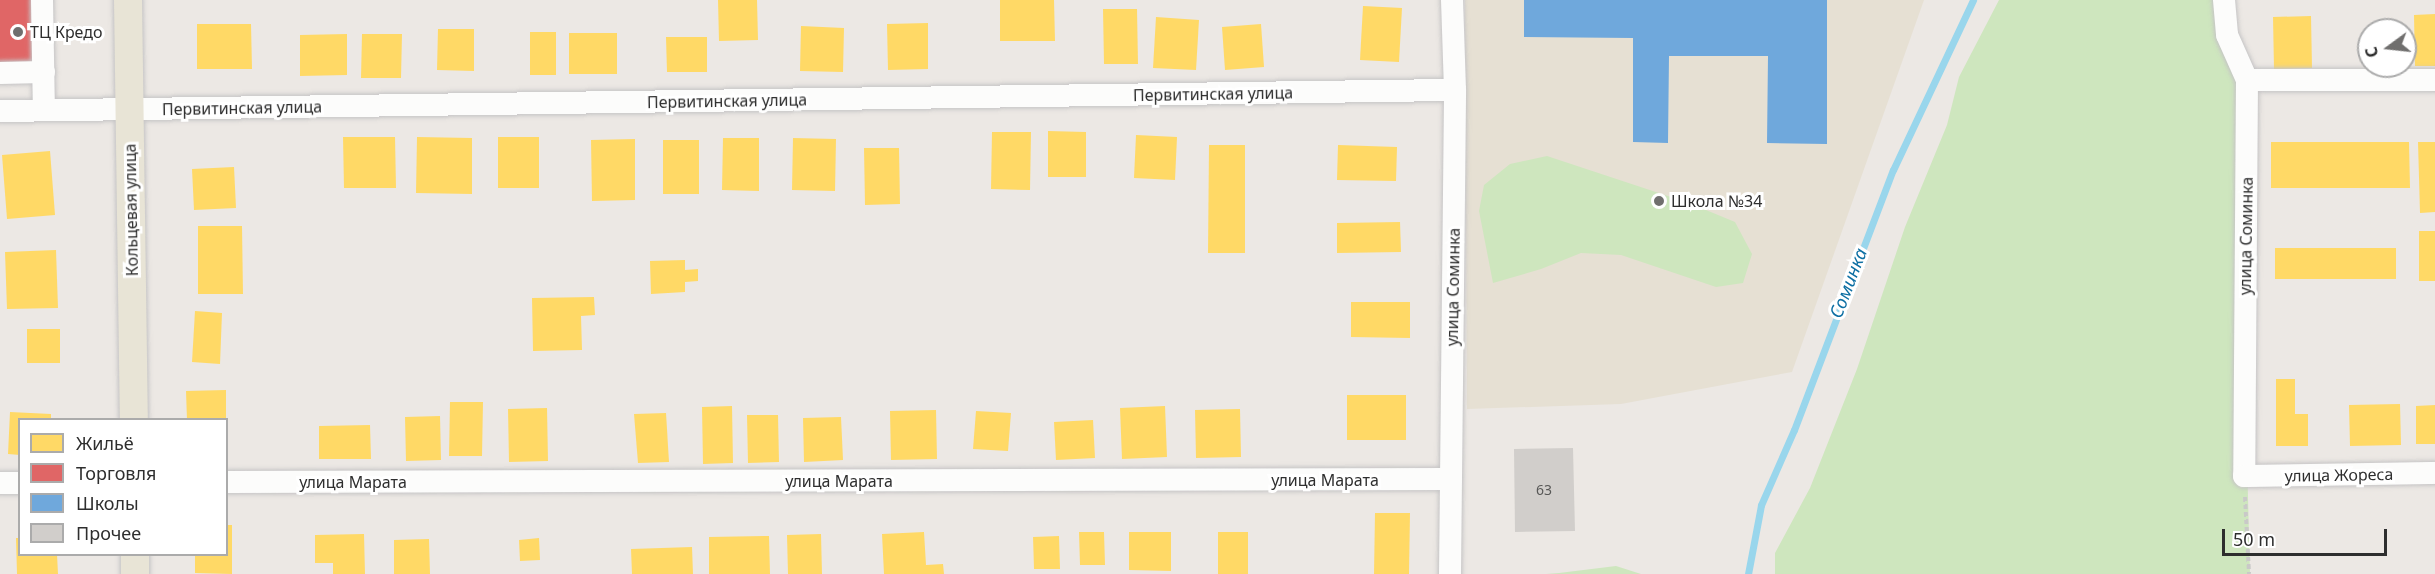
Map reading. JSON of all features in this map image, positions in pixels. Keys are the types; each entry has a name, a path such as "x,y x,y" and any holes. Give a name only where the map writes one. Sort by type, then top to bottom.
{"main road":[{"name":"Кольцевая улица","path":"128,0 134,418"},
{"path":"135,556 135,574"}],"street":[{"path":"42,0 44,110"},
{"name":"улица Соминка","path":"1450,574 1455,90 1452,0"},
{"name":"улица Соминка","path":"2224,0 2227,35 2247,80 2244,476"},
{"path":"0,73 44,72"},
{"path":"2247,80 2435,80"},
{"name":"Первитинская улица","path":"0,111 1455,90"},
{"name":"улица Жореса","path":"2244,476 2435,473"},
{"name":"улица Марата","path":"228,482 1451,479"},
{"path":"0,483 18,483"}],"path":[{"path":"2244,476 2249,574"}],"shaded area":[{"name":"Школа №34","path":"1465,0 1924,0 1792,372 1621,404 1467,409"}],"green space":[{"path":"1999,0 2235,0 2250,574 1775,574 1775,553 1810,488 1857,369 1905,227 1947,125 1959,77"},
{"path":"1547,156 1689,203 1735,222 1752,254 1743,283 1716,287 1621,255 1581,253 1541,269 1493,283 1479,211 1484,185 1510,164"},
{"path":"1616,566 1641,574 1546,574 1559,573"}],"building: Жильё":[{"path":"718,0 757,0 758,40 719,41"},
{"path":"1000,0 1054,0 1055,41 1000,41"},
{"path":"1363,6 1402,8 1399,62 1360,60"},
{"path":"1103,9 1137,9 1138,64 1104,64"},
{"path":"2435,14 2435,66 2417,66 2417,18 2414,18 2414,15"},
{"path":"2311,16 2312,68 2274,69 2273,17"},
{"path":"1156,17 1199,20 1196,70 1153,68"},
{"path":"928,23 928,69 888,70 887,24"},
{"path":"197,24 251,24 252,69 197,69"},
{"path":"1261,24 1264,67 1225,70 1222,27"},
{"path":"801,26 844,28 843,72 800,71"},
{"path":"438,29 474,29 474,71 437,70"},
{"path":"530,32 556,32 556,75 530,75"},
{"path":"569,33 617,33 617,74 569,74"},
{"path":"347,34 347,75 300,76 300,35"},
{"path":"362,34 402,34 401,78 361,78"},
{"path":"666,37 707,37 707,72 667,72"},
{"path":"1048,131 1086,132 1086,177 1048,177"},
{"path":"992,132 1031,132 1030,190 991,189"},
{"path":"1136,135 1177,137 1175,180 1134,178"},
{"path":"343,137 395,137 396,188 344,188"},
{"path":"417,137 472,138 472,194 416,193"},
{"path":"498,137 539,137 539,188 498,188"},
{"path":"723,138 759,138 759,191 722,190"},
{"path":"793,138 836,139 835,191 792,190"},
{"path":"635,139 635,200 592,201 591,140"},
{"path":"663,140 699,140 699,194 663,194"},
{"path":"2271,142 2409,142 2410,188 2271,188"},
{"path":"2418,142 2435,142 2435,212 2420,213"},
{"path":"1209,145 1245,145 1245,253 1208,253"},
{"path":"1338,145 1397,147 1396,181 1337,180"},
{"path":"864,148 899,148 900,204 865,205"},
{"path":"50,151 55,215 7,219 2,155"},
{"path":"234,167 236,208 194,210 192,169"},
{"path":"1400,222 1401,252 1337,253 1337,223"},
{"path":"198,226 242,226 243,294 198,294"},
{"path":"2419,231 2435,231 2435,281 2419,281"},
{"path":"2275,248 2396,248 2396,279 2275,279"},
{"path":"56,250 58,308 7,309 5,252"},
{"path":"685,260 685,270 698,269 698,281 685,282 685,292 651,294 650,261"},
{"path":"594,297 595,315 581,316 582,350 533,351 532,298"},
{"path":"1351,302 1410,302 1410,338 1351,337"},
{"path":"195,311 222,313 220,364 192,362"},
{"path":"27,329 60,329 60,363 27,363"},
{"path":"2276,379 2295,379 2295,414 2308,414 2308,446 2276,446"},
{"path":"226,390 226,418 187,418 186,391"},
{"path":"1347,395 1406,395 1406,440 1347,440"},
{"path":"450,402 483,402 482,456 449,456"},
{"path":"2400,404 2401,445 2350,446 2349,405"},
{"path":"2435,405 2435,444 2416,444 2416,406"},
{"path":"732,406 733,463 703,464 702,407"},
{"path":"1165,406 1167,457 1122,459 1120,408"},
{"path":"547,408 548,461 509,462 508,409"},
{"path":"1240,409 1241,457 1196,458 1195,410"},
{"path":"936,410 937,459 891,460 890,411"},
{"path":"976,411 1011,413 1008,451 973,449"},
{"path":"10,412 51,414 51,418 18,418 18,455 8,454"},
{"path":"666,413 669,462 638,463 634,414"},
{"path":"747,415 778,415 779,462 748,463"},
{"path":"440,416 441,460 406,461 405,417"},
{"path":"841,417 843,460 804,462 803,418"},
{"path":"1093,420 1095,458 1056,460 1054,422"},
{"path":"370,425 371,459 319,459 319,426"},
{"path":"1375,513 1410,513 1409,574 1374,574"},
{"path":"228,525 232,525 232,574 195,573 195,556 228,556"},
{"path":"924,532 926,565 943,564 944,574 884,574 882,534"},
{"path":"1079,532 1104,532 1105,565 1080,565"},
{"path":"1129,532 1171,532 1171,571 1129,570"},
{"path":"1218,532 1248,532 1248,574 1218,574"},
{"path":"364,534 365,574 333,574 333,563 315,563 315,535"},
{"path":"821,534 822,574 788,574 787,535"},
{"path":"769,536 770,574 709,574 709,537"},
{"path":"1059,536 1060,569 1034,569 1033,537"},
{"path":"16,538 18,538 18,556 57,556 58,574 17,574"},
{"path":"539,538 540,560 520,561 519,540"},
{"path":"429,539 430,574 394,574 394,540"},
{"path":"692,547 693,574 632,574 631,549"}],"building: Торговля":[{"name":"ТЦ Кредо","path":"0,0 36,0 37,64 0,64"}],"building: Школы":[{"path":"1524,0 1827,0 1827,144 1767,143 1768,56 1669,56 1668,143 1633,142 1633,38 1524,37"}],"building: Прочее":[{"path":"1573,448 1575,531 1515,532 1514,449"}],"waterway":[{"name":"Соминка","path":"1748,574 1761,505 1794,430 1893,170 1973,0"}],"place":[{"name":"ТЦ Кредо","path":"18,32"},
{"name":"Школа №34","path":"1659,201"}]}
